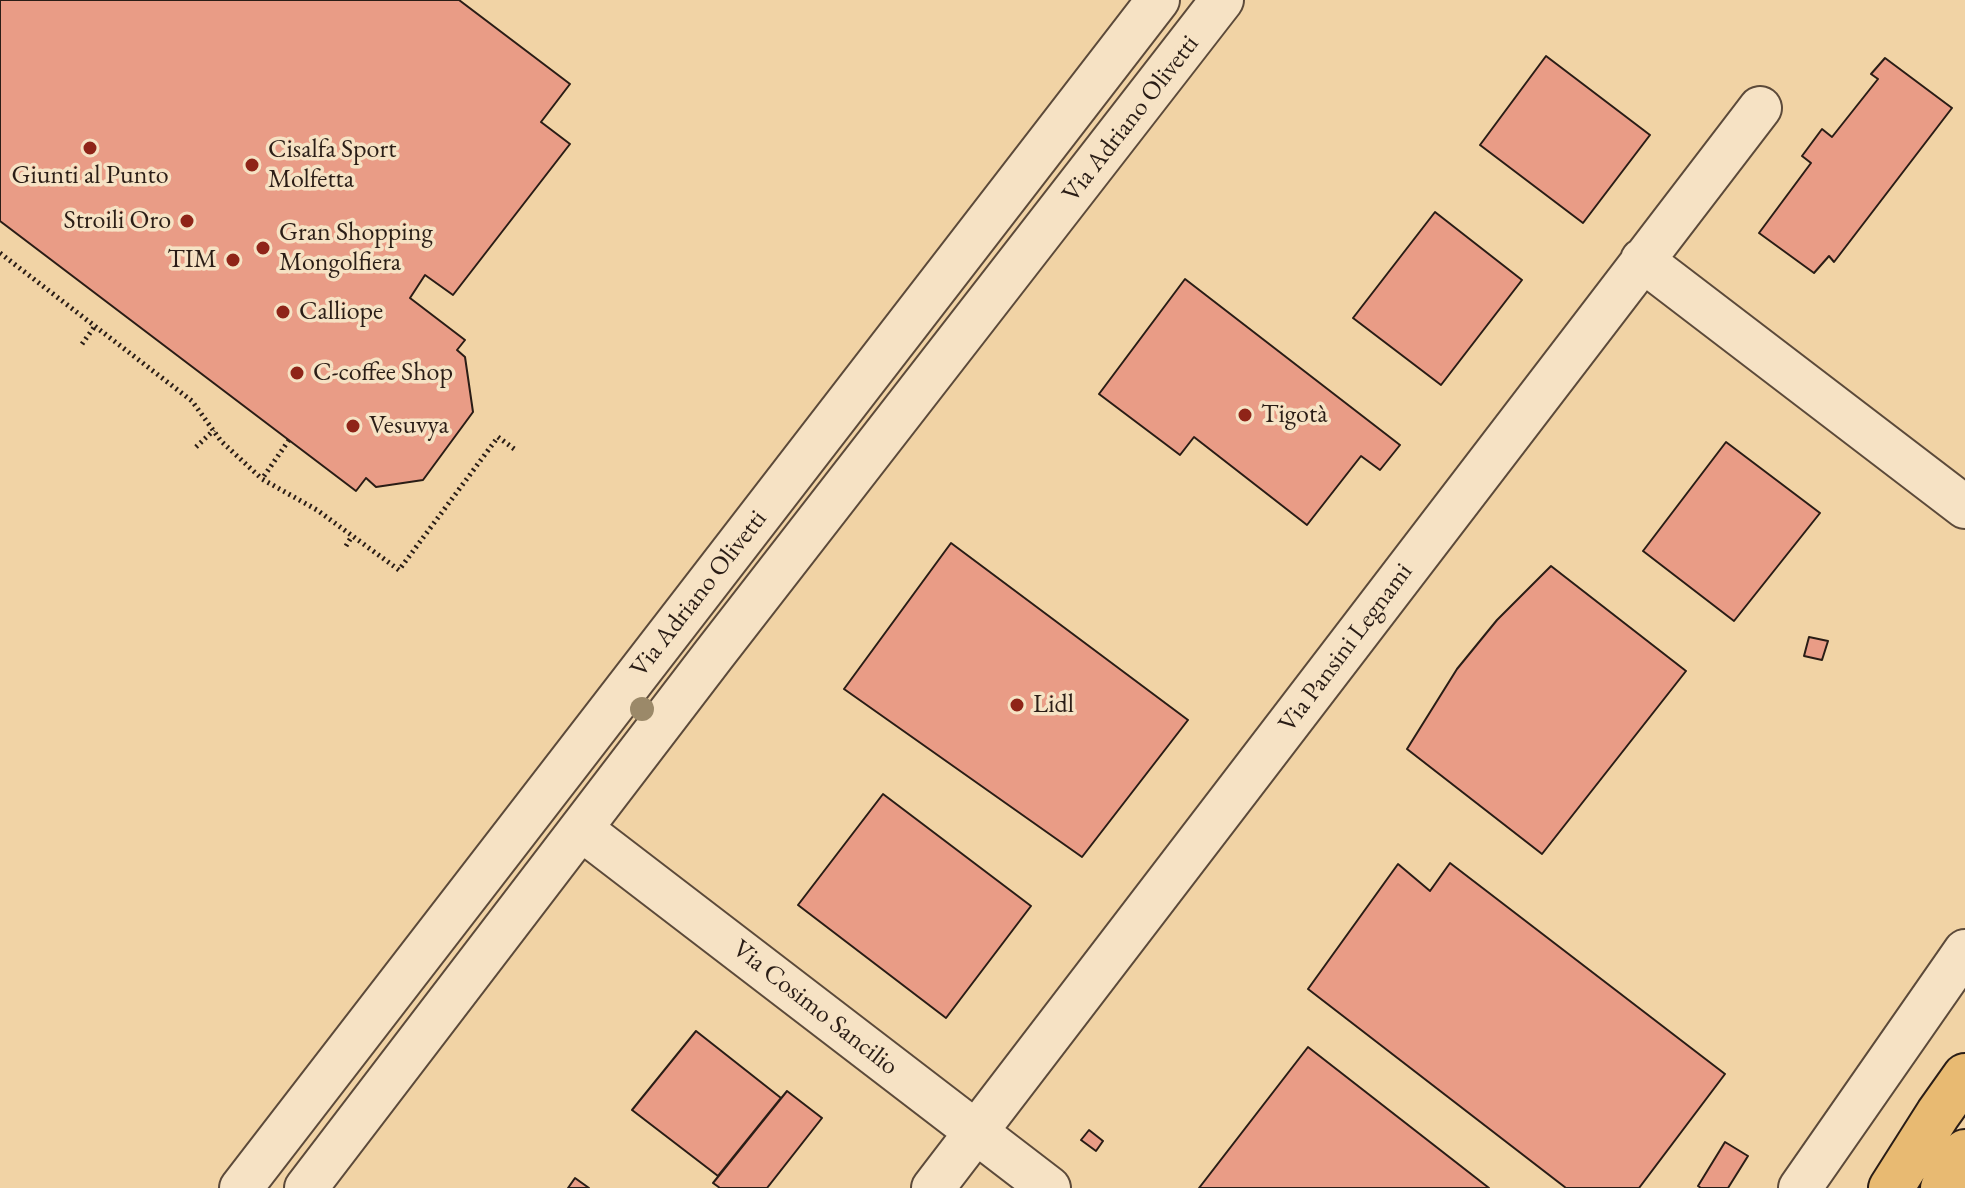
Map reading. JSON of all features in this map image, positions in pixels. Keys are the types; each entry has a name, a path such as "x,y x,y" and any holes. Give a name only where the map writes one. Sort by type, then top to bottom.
{"highway":[{"path":"1891,1188 1965,1076"},
{"path":"1943,1188 1965,1152"}],"street":[{"name":"Via Adriano Olivetti","path":"241,1188 1158,0"},
{"name":"Via Adriano Olivetti","path":"306,1188 1222,0"},
{"name":"Via Pansini Legnami","path":"933,1188 1760,108"},
{"path":"1642,260 1965,507"},
{"name":"Via Cosimo Sancilio","path":"581,829 1049,1188"},
{"path":"1800,1188 1965,951"}],"path":[{"path":"0,253 192,401 221,441 262,479 317,510 399,570 498,437 517,451"},
{"path":"82,344 95,326"},
{"path":"196,447 214,430"},
{"path":"262,479 289,440"},
{"path":"346,546 352,536"}],"building":[{"name":"Gran Shopping Mongolfiera","path":"0,0 459,0 570,84 541,122 570,144 453,295 425,275 410,298 465,340 457,350 465,357 473,412 423,480 376,487 366,478 356,491 0,221"},
{"path":"1546,56 1650,135 1583,223 1480,145"},
{"path":"1885,58 1952,108 1834,262 1829,256 1814,273 1759,233 1811,163 1802,156 1822,129 1832,137 1878,79 1871,74"},
{"path":"1435,212 1522,280 1441,385 1353,318"},
{"name":"Tigotà","path":"1185,279 1400,445 1380,470 1361,456 1307,525 1194,437 1180,455 1099,394"},
{"path":"1726,442 1820,513 1734,621 1643,551"},
{"name":"Lidl","path":"951,543 1188,720 1082,857 844,689"},
{"path":"1551,566 1686,671 1542,854 1407,749 1457,669 1497,620"},
{"path":"1809,637 1828,641 1822,660 1804,656"},
{"path":"883,794 1031,906 946,1018 798,905"},
{"path":"1450,863 1725,1074 1639,1188 1566,1188 1308,989 1398,864 1430,891"},
{"path":"696,1031 781,1098 718,1176 632,1110"},
{"path":"1308,1047 1489,1188 1199,1188"},
{"path":"787,1091 822,1118 767,1188 720,1188 713,1183"},
{"path":"1089,1130 1103,1141 1096,1151 1081,1140"},
{"path":"1725,1142 1748,1156 1728,1188 1701,1188 1698,1186"},
{"path":"575,1178 589,1188 568,1188"}],"place":[{"name":"Giunti al Punto","path":"90,148"},
{"name":"Cisalfa Sport Molfetta","path":"252,165"},
{"name":"Stroili Oro","path":"187,221"},
{"name":"Gran Shopping Mongolfiera","path":"263,248"},
{"name":"TIM","path":"233,260"},
{"name":"Calliope","path":"283,312"},
{"name":"C-coffee Shop","path":"297,373"},
{"name":"Tigotà","path":"1245,415"},
{"name":"Vesuvya","path":"353,426"},
{"name":"Lidl","path":"1017,705"}]}
